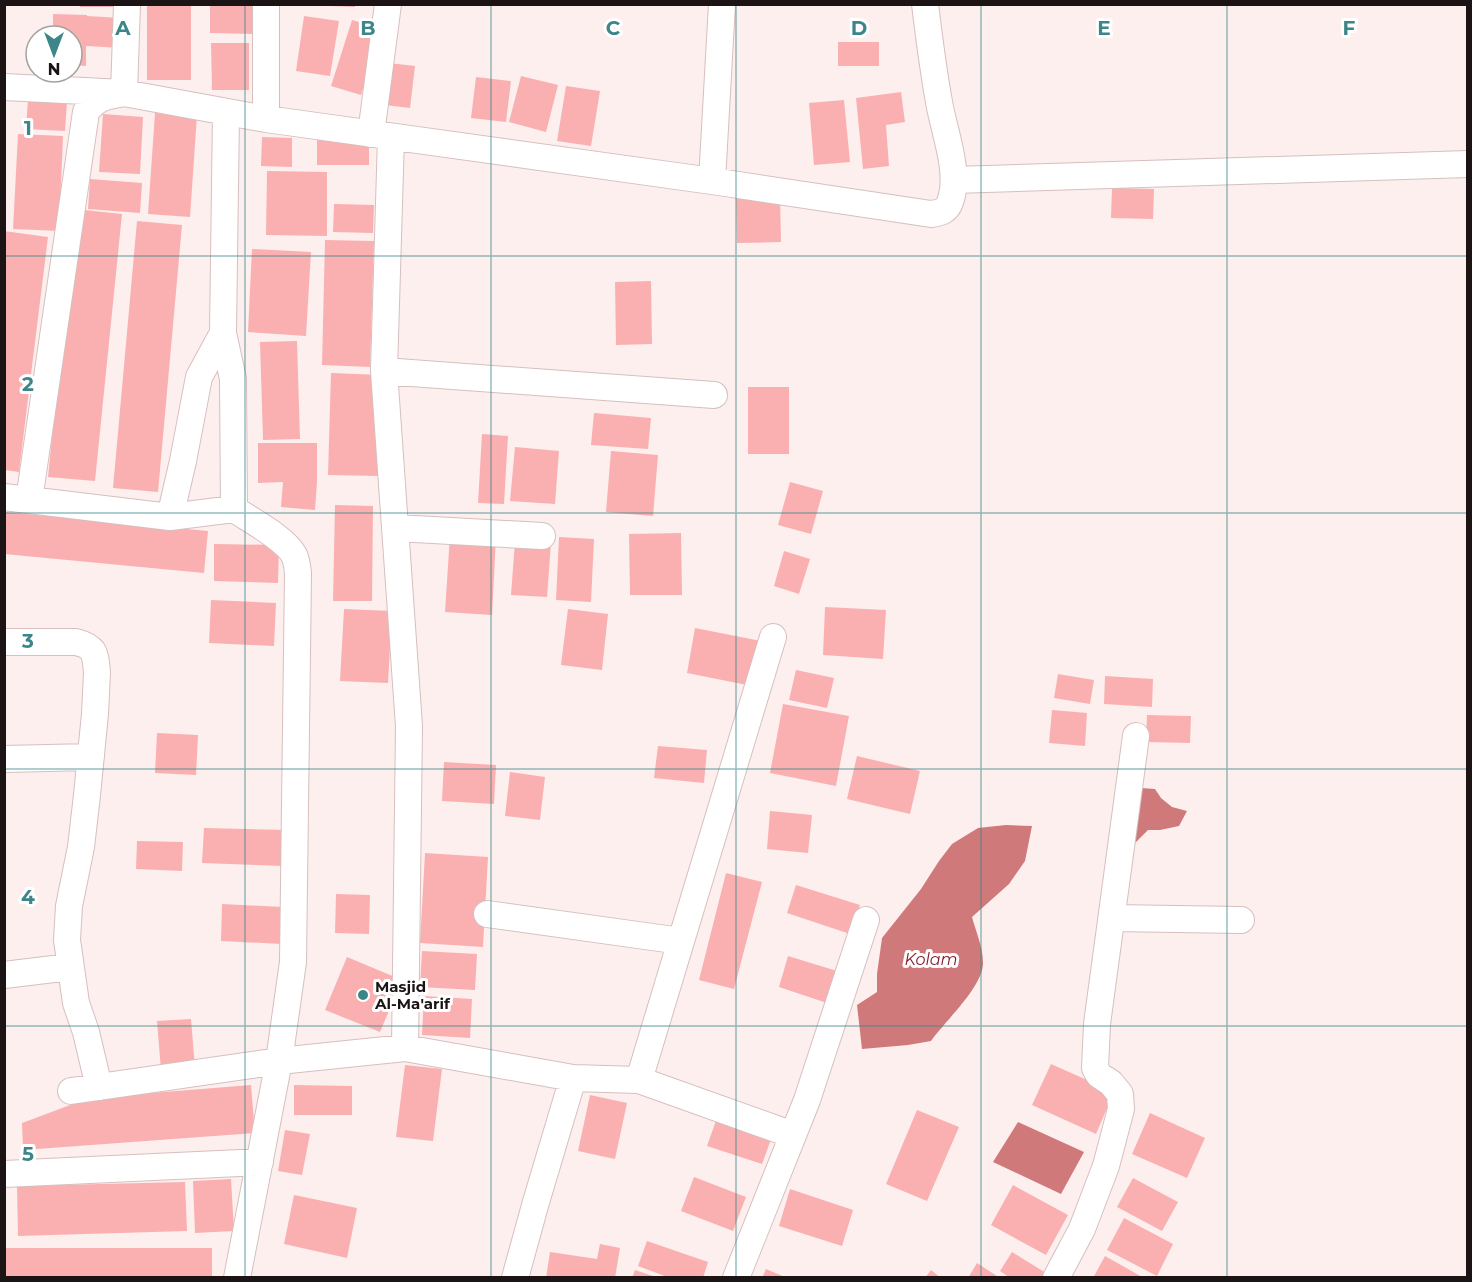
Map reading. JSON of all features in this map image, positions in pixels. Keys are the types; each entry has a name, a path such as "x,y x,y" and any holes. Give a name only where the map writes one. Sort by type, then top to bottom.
{"street":[{"path":"124,93 127,4"},
{"path":"266,4 266,119"},
{"path":"388,4 381,136 384,371 409,726 405,1048"},
{"path":"712,181 722,4"},
{"path":"4,87 124,93 266,119 932,214 940,213 948,206 954,174 939,103 925,4"},
{"path":"124,93 93,102 86,112 17,498 171,517 234,509 282,541 291,549 297,562 292,962 279,1061 237,1278"},
{"path":"225,112 222,333 232,379 234,509"},
{"path":"954,180 1467,164"},
{"path":"171,517 199,377 222,333"},
{"path":"384,371 714,394"},
{"path":"396,528 542,536"},
{"path":"639,1080 773,637"},
{"path":"4,642 76,642 86,645 93,651 96,658 98,672 92,757 81,847 69,906 67,940 76,1003 86,1032 99,1087"},
{"path":"1056,1278 1082,1229 1106,1166 1121,1109 1120,1094 1111,1083 1099,1075 1094,1060 1096,1024 1136,736"},
{"path":"4,759 92,757"},
{"path":"487,914 681,941"},
{"path":"1112,918 1241,920"},
{"path":"736,1278 807,1100 866,920"},
{"path":"4,975 70,967"},
{"path":"71,1091 279,1061 405,1048 573,1078 639,1080 793,1134"},
{"path":"515,1278 573,1078"},
{"path":"4,1174 260,1162"}],"water":[{"path":"1141,788 1155,789 1161,798 1172,807 1187,811 1179,826 1148,830 1131,845"},
{"name":"Kolam","path":"1006,825 1032,826 1025,861 1009,884 972,917 981,945 983,963 977,982 970,993 931,1041 862,1049 857,1005 877,992 882,938 921,889 952,844 978,828"},
{"path":"1018,1122 1084,1152 1061,1194 993,1162"}],"building":[{"path":"80,4 114,4 114,7 80,7"},
{"path":"210,4 255,4 255,34 210,33"},
{"path":"330,4 355,4 355,7 330,6"},
{"path":"147,5 191,5 191,80 147,80"},
{"path":"53,14 122,18 121,48 86,46 86,66 84,66 84,24 53,24"},
{"path":"304,16 339,21 330,76 296,71"},
{"path":"352,20 382,29 361,95 331,86"},
{"path":"838,42 879,42 879,66 838,66"},
{"path":"211,43 249,43 249,90 212,90"},
{"path":"389,63 415,66 410,108 385,105"},
{"path":"521,76 558,85 546,132 509,122"},
{"path":"476,77 511,81 506,122 471,118"},
{"path":"566,86 600,91 591,146 557,141"},
{"path":"901,92 905,122 886,125 889,166 863,169 856,98"},
{"path":"28,99 67,102 65,131 26,129"},
{"path":"844,100 850,162 814,165 809,103"},
{"path":"155,113 197,115 190,217 148,214"},
{"path":"103,114 143,117 140,174 99,172"},
{"path":"18,134 63,136 59,231 13,229"},
{"path":"262,137 292,138 292,167 261,166"},
{"path":"317,140 369,140 369,165 317,165"},
{"path":"267,171 327,172 327,236 266,235"},
{"path":"90,179 142,183 140,213 88,209"},
{"path":"1112,188 1154,189 1153,219 1111,218"},
{"path":"780,195 781,242 737,243 736,196"},
{"path":"334,204 374,205 373,233 333,232"},
{"path":"75,209 122,214 95,481 48,477"},
{"path":"137,221 182,225 158,492 113,488"},
{"path":"4,231 48,237 19,472 4,470"},
{"path":"325,240 374,241 370,367 322,365"},
{"path":"252,249 311,252 306,336 248,332"},
{"path":"651,281 652,344 616,345 615,282"},
{"path":"297,341 300,439 263,440 260,342"},
{"path":"331,373 381,375 378,476 328,475"},
{"path":"748,387 789,387 789,454 748,454"},
{"path":"594,413 651,418 648,449 591,445"},
{"path":"482,434 508,436 504,504 478,503"},
{"path":"258,443 317,443 315,510 281,507 283,482 258,483"},
{"path":"515,447 559,451 555,504 510,501"},
{"path":"611,451 658,455 653,516 606,512"},
{"path":"790,482 823,491 811,534 778,525"},
{"path":"335,505 373,506 372,601 333,601"},
{"path":"4,512 208,531 204,573 4,554"},
{"path":"681,533 682,595 630,595 629,534"},
{"path":"450,535 496,537 492,615 445,612"},
{"path":"559,537 594,539 591,602 556,600"},
{"path":"515,541 551,543 547,597 511,595"},
{"path":"214,544 279,545 278,583 214,581"},
{"path":"784,551 810,559 799,594 774,586"},
{"path":"211,600 276,603 274,646 209,643"},
{"path":"825,607 886,610 883,659 823,655"},
{"path":"344,609 392,611 388,683 340,681"},
{"path":"568,609 608,614 602,670 561,665"},
{"path":"695,628 761,641 752,686 687,673"},
{"path":"796,670 834,678 827,708 789,700"},
{"path":"1058,674 1094,680 1090,704 1054,698"},
{"path":"1105,676 1153,679 1152,707 1104,704"},
{"path":"783,704 849,716 836,786 770,773"},
{"path":"1052,710 1087,713 1085,746 1049,743"},
{"path":"1147,715 1191,716 1190,743 1146,742"},
{"path":"157,733 198,735 196,775 155,773"},
{"path":"658,746 707,750 704,783 654,778"},
{"path":"857,756 920,771 910,814 847,799"},
{"path":"444,762 496,765 494,804 442,801"},
{"path":"510,772 545,777 540,820 505,816"},
{"path":"770,811 812,815 808,853 767,849"},
{"path":"204,828 285,830 284,866 202,863"},
{"path":"137,841 183,842 182,871 136,869"},
{"path":"425,853 488,857 483,947 420,943"},
{"path":"726,873 762,882 734,989 699,980"},
{"path":"796,885 860,905 850,934 787,913"},
{"path":"336,894 370,895 369,934 335,933"},
{"path":"222,904 283,907 282,944 221,941"},
{"path":"422,951 477,954 475,990 420,987"},
{"path":"788,956 837,971 827,1003 779,987"},
{"name":"Masjid Al-Ma'arif","path":"347,957 402,980 380,1032 325,1010"},
{"path":"424,996 472,999 470,1038 422,1035"},
{"path":"191,1019 195,1068 161,1070 157,1021"},
{"path":"1051,1064 1114,1092 1096,1134 1032,1105"},
{"path":"405,1065 442,1069 433,1141 396,1137"},
{"path":"251,1085 255,1133 23,1150 22,1123 89,1098"},
{"path":"294,1085 352,1086 352,1115 294,1115"},
{"path":"590,1095 627,1103 615,1159 578,1151"},
{"path":"917,1110 959,1127 927,1201 886,1184"},
{"path":"1150,1113 1205,1138 1187,1178 1132,1154"},
{"path":"718,1115 773,1134 762,1164 707,1146"},
{"path":"285,1130 310,1134 302,1175 278,1171"},
{"path":"694,1177 746,1197 733,1231 681,1211"},
{"path":"1133,1178 1178,1202 1162,1231 1117,1207"},
{"path":"231,1179 234,1231 195,1233 193,1181"},
{"path":"185,1182 187,1231 18,1236 17,1186"},
{"path":"1013,1185 1068,1215 1046,1255 991,1225"},
{"path":"790,1189 853,1210 842,1246 779,1226"},
{"path":"294,1195 357,1208 347,1258 284,1244"},
{"path":"1124,1218 1173,1244 1157,1276 1107,1250"},
{"path":"647,1241 708,1262 703,1278 670,1278 638,1266"},
{"path":"600,1244 620,1248 615,1278 546,1278 550,1252 597,1259"},
{"path":"5,1248 212,1248 212,1278 5,1278"},
{"path":"1012,1252 1046,1273 1043,1278 1010,1278 1000,1271"},
{"path":"1105,1256 1144,1278 1093,1278"},
{"path":"977,1263 1000,1278 968,1278"},
{"path":"766,1269 785,1277 785,1278 762,1278"},
{"path":"635,1270 656,1277 656,1278 632,1278"},
{"path":"931,1270 941,1278 925,1278"}],"place":[{"name":"Masjid Al-Ma'arif","path":"363,995"}]}
